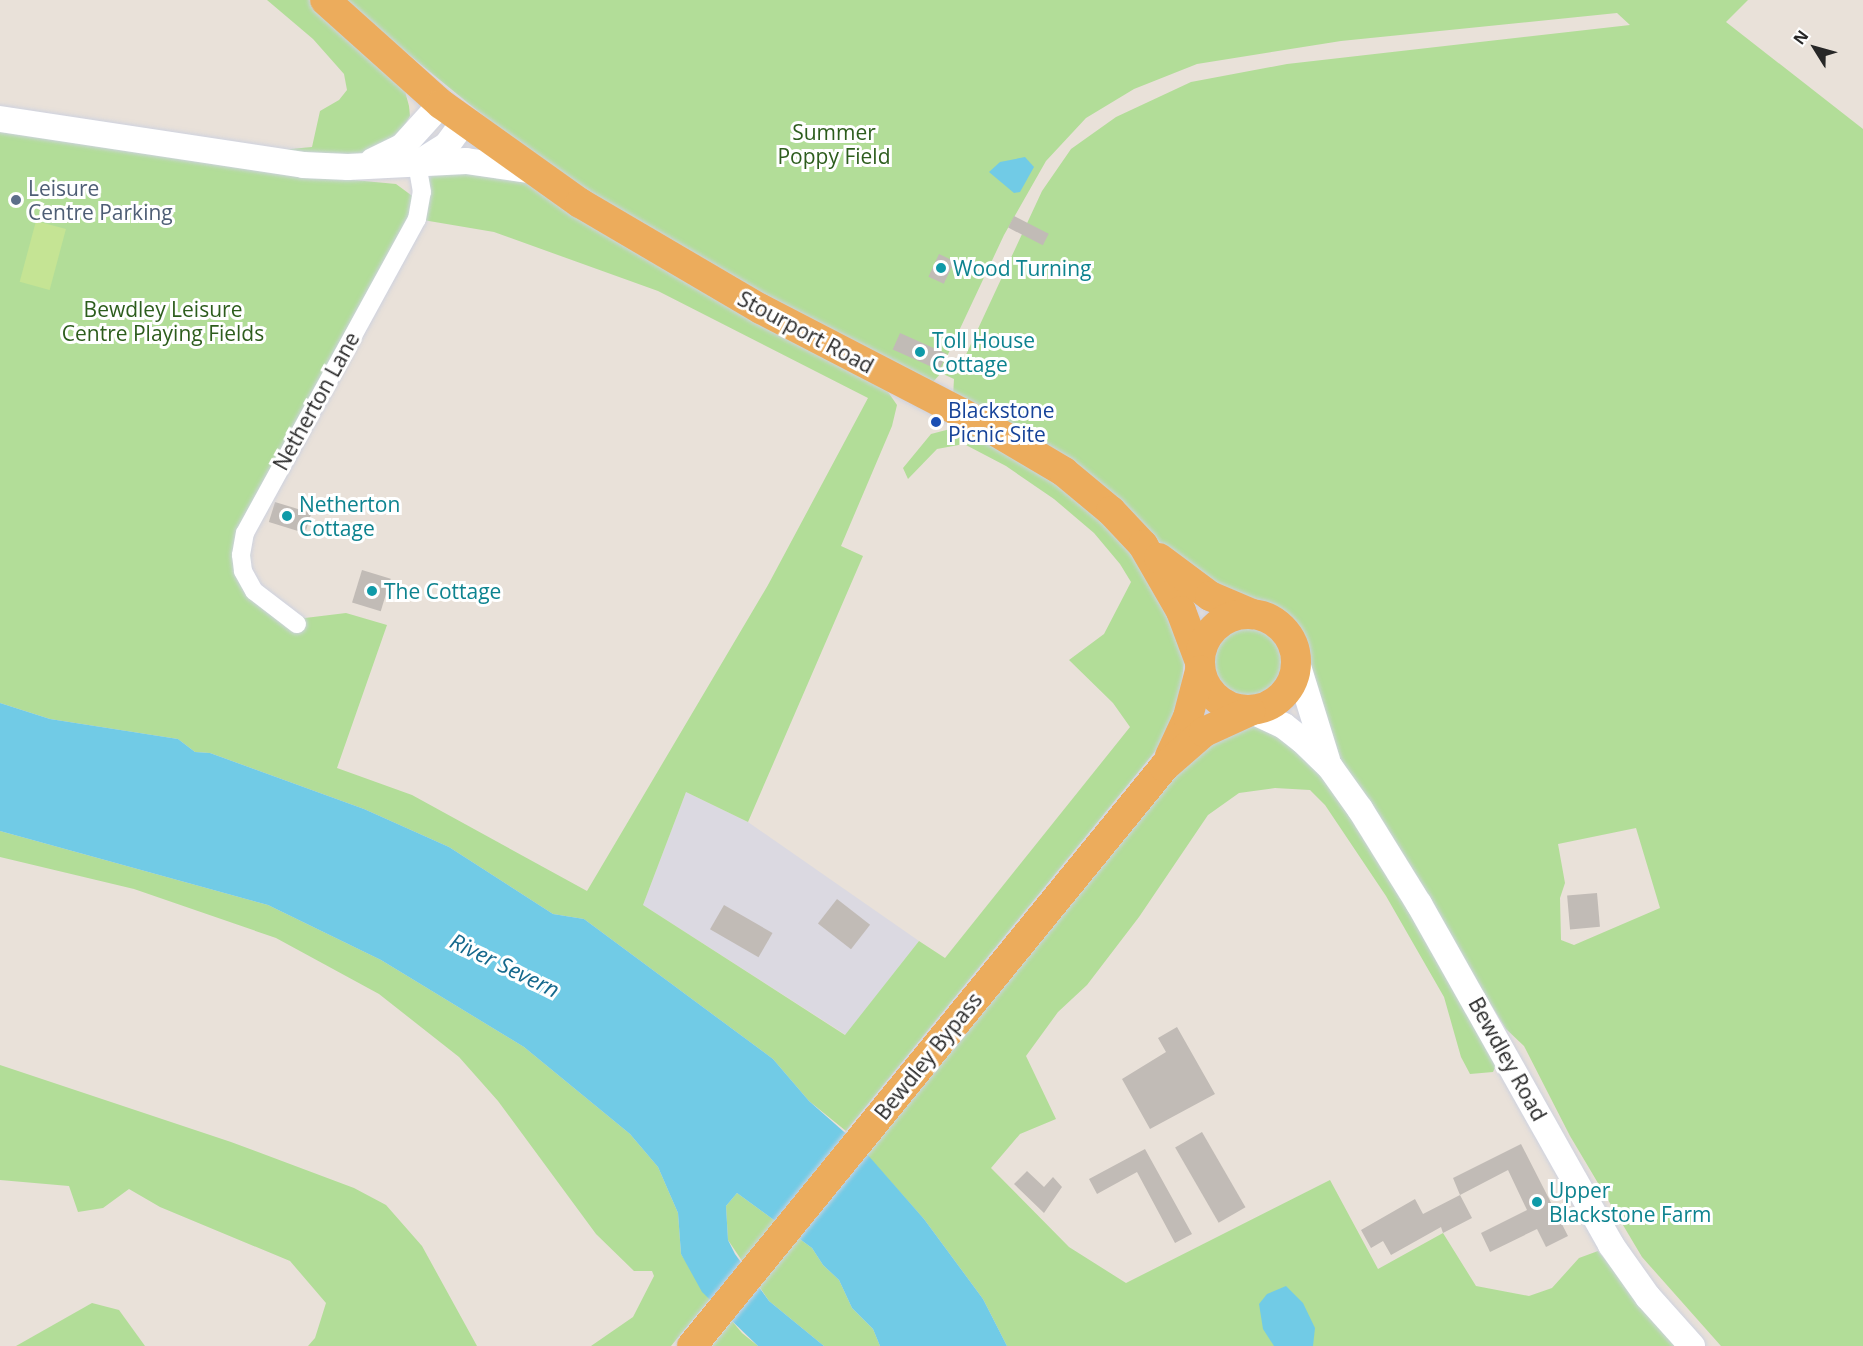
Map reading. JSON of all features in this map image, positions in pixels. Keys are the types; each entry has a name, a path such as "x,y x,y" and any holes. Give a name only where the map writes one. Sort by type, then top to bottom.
{"highway":[{"name":"Stourport Road","path":"325,0 441,104 529,170 761,309 1037,454 1091,493 1143,545 1210,596 1252,614"},
{"name":"Stourport Road","path":"1143,545 1181,611 1200,666"},
{"path":"1252,614 1266,617 1284,630 1295,649 1297,663 1286,692 1275,703 1251,711 1225,705 1214,696 1200,666 1205,640 1214,628 1225,620 1252,614"},
{"name":"Bewdley Bypass","path":"1164,767 1188,717 1200,666"},
{"name":"Bewdley Bypass","path":"692,1346 1164,767 1204,732 1251,711"}],"main road":[{"path":"362,166 402,147 441,104"},
{"path":"0,118 303,165 362,166 488,162 529,170"},
{"path":"417,163 447,145 464,122"},
{"name":"Bewdley Road","path":"1297,663 1330,768"},
{"name":"Bewdley Road","path":"1251,711 1284,726 1330,768 1419,904 1611,1245 1648,1297 1692,1346"}],"street":[{"name":"Netherton Lane","path":"297,624 254,591 243,571 241,555 245,533 417,219 422,192 417,163"}],"shaded area":[{"path":"686,792 748,822 919,941 846,1035 643,905"}],"green space":[{"path":"267,0 309,0 391,73 405,91 409,106 410,116 398,136 370,154 351,156 280,150 312,147 320,111 339,100 347,90 344,74 313,39"},
{"name":"Summer Poppy Field","path":"342,0 1748,0 1726,22 1863,129 1863,1346 1721,1346 1642,1257 1570,1136 1524,1046 1506,1029 1341,761 1330,738 1304,649 1292,625 1185,565 1152,536 953,396 954,379 941,373 932,383 760,295 594,195 501,130","holes":["1617,13 1630,25 1287,64 1191,82 1116,117 1071,149 1042,191 957,374 942,367 1004,235 1046,161 1086,118 1134,89 1197,64 1341,41","1636,828 1660,908 1574,945 1561,940 1560,898 1565,883 1558,844"]},
{"name":"Bewdley Leisure Centre Playing Fields","path":"0,131 322,177 396,184 415,198 427,188 429,174 435,169 524,182 886,389 897,405 892,426 841,546 863,556 748,822 686,792 643,905 845,1035 919,941 945,958 1130,727 1113,703 1069,660 1104,634 1131,582 1120,564 1094,533 1054,499 1006,466 964,444 937,449 908,479 903,468 931,434 954,428 975,433 1032,466 1101,518 1149,571 1181,646 1184,661 1180,702 1166,738 846,1131 809,1101 773,1059 584,919 553,914 449,847 364,809 210,753 195,752 178,739 50,719 0,703","holes":["423,220 494,232 658,291 868,398 768,585 587,891 412,795 337,768 387,625 346,613 305,618 290,613 252,579 249,534"]},
{"path":"36,221 66,229 50,290 20,282"},
{"path":"1248,624 1262,627 1275,635 1283,648 1286,662 1283,676 1275,689 1262,697 1248,700 1234,697 1221,689 1213,676 1210,662 1213,648 1221,635 1234,627"},
{"path":"1259,724 1303,753 1360,826 1498,1061 1493,1072 1470,1074 1461,1057 1444,997 1386,896 1325,805 1310,790 1275,788 1239,793 1208,815 1139,917 1087,985 1058,1012 1026,1056 1056,1119 1020,1134 991,1168 1069,1247 1126,1283 1330,1180 1378,1269 1443,1233 1476,1286 1529,1296 1552,1288 1579,1258 1598,1251 1677,1346 1007,1346 983,1299 924,1219 867,1155 1179,770 1210,741"},
{"path":"0,831 268,905 381,960 524,1047 630,1134 658,1167 678,1213 681,1254 710,1299 671,1346 591,1346 633,1317 654,1276 652,1271 634,1271 596,1234 498,1101 459,1057 379,994 276,938 134,889 0,857"},
{"path":"0,1065 231,1142 354,1188 386,1205 422,1246 477,1346 308,1346 315,1338 326,1303 290,1261 160,1207 129,1189 103,1208 78,1212 69,1186 0,1180"},
{"path":"737,1193 812,1248 823,1265 839,1280 852,1308 873,1329 880,1346 824,1346 769,1301 728,1240 726,1206"},
{"path":"92,1303 119,1310 145,1346 16,1346"},
{"path":"732,1321 742,1333 758,1346 712,1346"}],"water":[{"path":"1025,157 1034,167 1020,192 1014,193 989,172 1000,162"},
{"name":"River Severn","path":"0,703 50,719 178,739 195,752 210,753 364,809 449,847 553,914 584,919 773,1059 809,1101 860,1146 924,1219 983,1299 1007,1346 880,1346 873,1329 852,1308 839,1280 823,1265 812,1248 737,1193 726,1206 728,1240 735,1254 769,1301 824,1346 758,1346 702,1292 681,1254 678,1213 658,1167 630,1134 524,1047 381,960 268,905 0,831"},
{"path":"1286,1286 1303,1303 1315,1328 1313,1346 1274,1346 1263,1329 1259,1304 1267,1294"}],"building":[{"path":"1014,216 1049,234 1043,245 1008,228"},
{"name":"Wood Turning","path":"939,254 954,261 944,284 928,277"},
{"name":"Toll House Cottage","path":"900,333 947,354 939,370 893,349"},
{"name":"Netherton Cottage","path":"275,502 311,513 305,533 269,522"},
{"name":"The Cottage","path":"362,570 391,579 381,611 352,603"},
{"path":"1597,893 1600,927 1570,929 1567,896"},
{"path":"837,899 870,925 851,949 818,923"},
{"path":"724,905 772,933 758,957 710,929"},
{"path":"1177,1027 1215,1094 1150,1129 1122,1079 1166,1052 1158,1038"},
{"path":"1202,1132 1246,1207 1219,1223 1175,1148"},
{"name":"Upper Blackstone Farm","path":"1521,1144 1568,1236 1546,1247 1537,1229 1490,1252 1481,1233 1527,1210 1508,1170 1460,1195 1453,1178"},
{"path":"1145,1149 1192,1234 1175,1243 1137,1172 1097,1194 1089,1179"},
{"path":"1027,1171 1044,1187 1053,1177 1062,1187 1044,1213 1014,1184"},
{"path":"1460,1195 1472,1218 1443,1233 1441,1227 1391,1255 1383,1241 1371,1248 1361,1230 1415,1199 1423,1214"}],"place":[{"name":"Leisure Centre Parking","path":"16,200"},
{"name":"Wood Turning","path":"941,268"},
{"name":"Toll House Cottage","path":"920,352"},
{"name":"Blackstone Picnic Site","path":"936,422"},
{"name":"Netherton Cottage","path":"287,516"},
{"name":"The Cottage","path":"372,591"},
{"name":"Upper Blackstone Farm","path":"1537,1202"}]}
